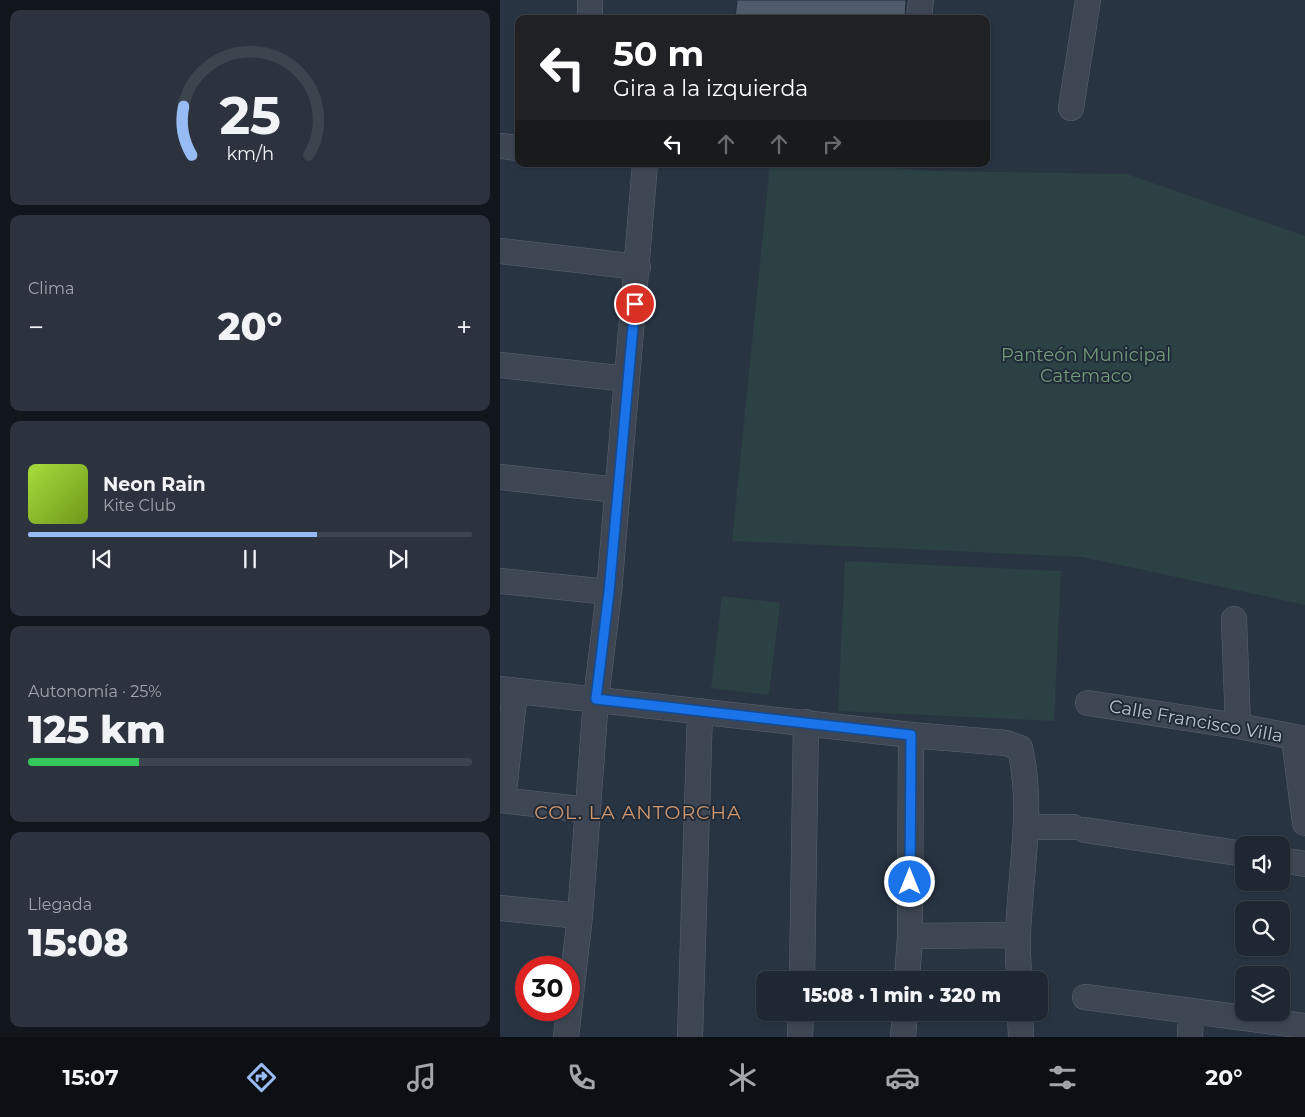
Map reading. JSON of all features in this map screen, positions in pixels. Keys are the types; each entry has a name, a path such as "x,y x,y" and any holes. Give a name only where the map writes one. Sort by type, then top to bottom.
{"street":[{"path":"590,0 590,15"},
{"path":"919,15 921,0"},
{"path":"1071,108 1088,0"},
{"path":"500,146 515,148"},
{"path":"566,1037 580,916 596,699 609,592 638,267 645,167"},
{"path":"500,251 638,267"},
{"path":"500,365 627,379"},
{"path":"500,477 617,490"},
{"path":"500,581 609,592"},
{"path":"1234,619 1238,726"},
{"path":"588,810 502,800 508,690 911,735 1006,743 1020,748 1024,769 1026,827 1018,935 1019,971"},
{"name":"Calle Francisco Villa","path":"1088,703 1238,726 1300,739"},
{"path":"690,1037 700,712"},
{"path":"802,971 806,722"},
{"path":"908,971 910,936 911,735"},
{"path":"1300,739 1305,822"},
{"path":"1026,827 1079,829 1235,853"},
{"path":"1290,862 1305,864"},
{"path":"500,908 580,916"},
{"path":"910,936 1018,935"},
{"path":"1085,998 1305,1026"},
{"path":"1190,1037 1191,1011"},
{"path":"800,1037 801,1021"},
{"path":"904,1037 905,1021"},
{"path":"1020,1021 1021,1037"}],"green space":[{"name":"Panteón Municipal Catemaco","path":"770,167 884,167 935,171 1127,174 1305,236 1305,605 1083,557 732,541"},
{"path":"845,561 1061,571 1054,721 838,711"},
{"path":"722,596 780,603 769,695 711,688"}],"building":[{"path":"737,0 906,0 905,15 735,15"}],"district":[{"name":"COL. LA ANTORCHA","path":"638,812"}],"route":[{"path":"635,304 609,592 596,699 911,735 910,882"}]}
